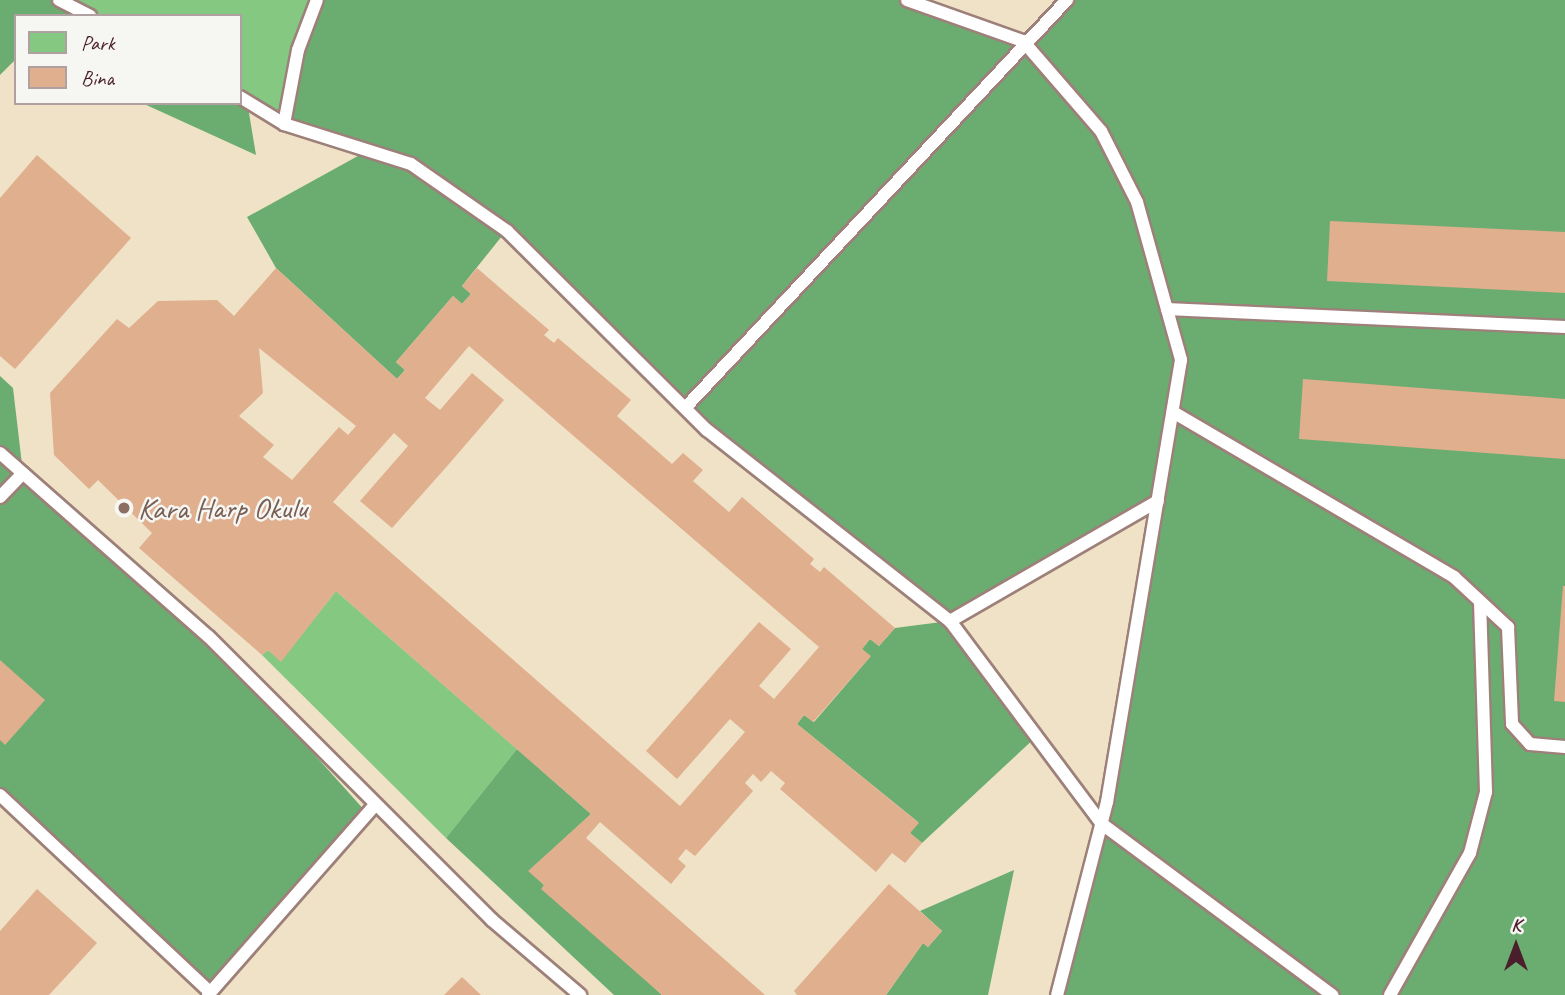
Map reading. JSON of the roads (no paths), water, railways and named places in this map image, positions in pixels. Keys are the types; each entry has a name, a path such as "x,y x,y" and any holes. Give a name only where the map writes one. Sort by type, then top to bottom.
{"lane":[{"path":"59,0 86,14"},
{"path":"284,124 298,50 317,0"},
{"path":"907,0 1023,41 1101,131 1137,202 1181,360 1102,824 1057,995"},
{"path":"685,408 1023,41 1067,0"},
{"path":"242,98 284,124 411,164 507,231 685,408 950,621 1102,824 1332,995"},
{"path":"1167,309 1565,327"},
{"path":"1173,412 1454,577 1508,627 1512,724 1530,744 1565,747"},
{"path":"0,453 209,636 492,920 580,995"},
{"path":"0,497 23,473"},
{"path":"950,621 1158,500"},
{"path":"1390,995 1470,853 1486,792 1480,601"},
{"path":"0,795 209,994 376,804"}],"place":[{"name":"Kara Harp Okulu","path":"124,508"}]}
